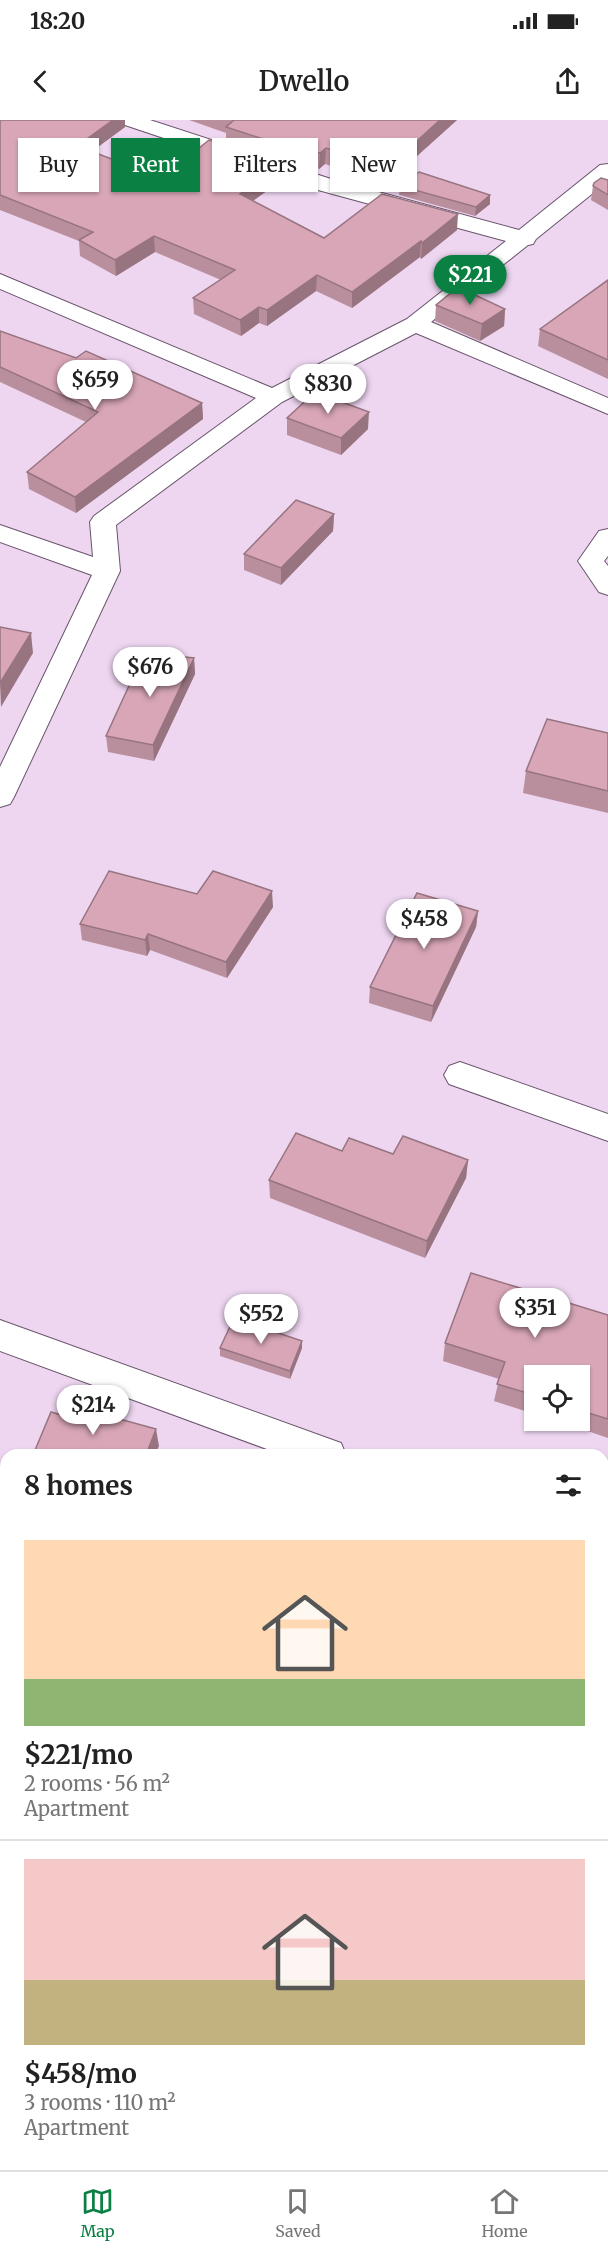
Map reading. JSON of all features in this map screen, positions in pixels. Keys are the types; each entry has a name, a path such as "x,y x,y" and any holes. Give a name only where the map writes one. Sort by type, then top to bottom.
{"street":[{"path":"129,120 326,185 525,238"},
{"path":"0,797 107,571 103,522 273,398 415,324 608,171"},
{"path":"0,281 273,398"},
{"path":"415,324 608,407"},
{"path":"0,533 107,571"},
{"path":"608,537 591,561 608,586"},
{"path":"460,1076 608,1128"},
{"path":"0,1335 312,1449"}],"building":[{"path":"0,120 113,120 88,138 18,138 18,192 99,192 99,154 111,159 111,192 200,192 200,147 209,140 212,141 212,192 243,192 240,194 324,238 382,194 458,214 422,243 421,241 352,292 317,275 267,310 259,307 240,320 193,298 235,270 154,236 115,260 79,240 93,232 0,195"},
{"path":"234,120 440,120 417,141 417,138 330,138 330,149 326,148 320,153 318,152 318,138 260,138 226,127"},
{"path":"419,172 490,195 476,207 417,191 417,173"},
{"path":"601,178 608,180 608,195 593,186"},
{"path":"608,280 608,360 540,329"},
{"path":"458,287 505,309 482,324 436,305"},
{"path":"0,331 76,358 86,351 202,403 75,497 27,472 98,412 0,367"},
{"path":"315,392 369,412 341,438 287,418"},
{"path":"296,500 334,514 281,568 244,554"},
{"path":"0,627 31,633 0,683"},
{"path":"144,653 194,658 153,745 106,736"},
{"path":"547,719 608,733 608,791 526,771"},
{"path":"109,871 197,894 213,871 272,891 226,962 148,934 145,940 80,924"},
{"path":"417,893 478,911 433,1006 370,987"},
{"path":"296,1133 342,1151 349,1138 393,1154 403,1136 468,1160 427,1241 269,1180"},
{"path":"471,1273 608,1315 608,1419 590,1413 590,1365 524,1365 524,1392 497,1384 505,1362 445,1343"},
{"path":"234,1318 302,1341 290,1371 220,1348"},
{"path":"83,1409 156,1429 148,1449 36,1449 51,1412 79,1420"}]}
